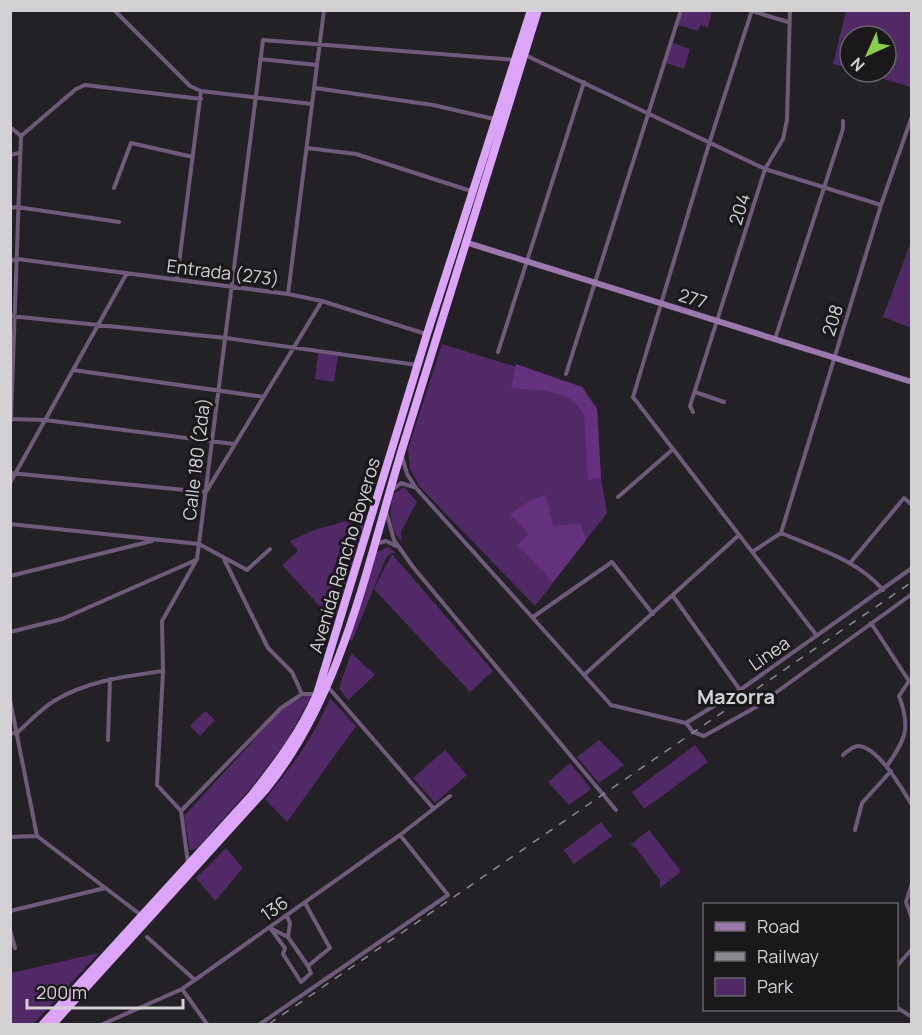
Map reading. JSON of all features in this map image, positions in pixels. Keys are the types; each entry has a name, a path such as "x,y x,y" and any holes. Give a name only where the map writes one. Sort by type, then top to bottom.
{"highway":[{"name":"Avenida Rancho Boyeros","path":"52,1024 207,856 284,766 307,729 328,687 524,54 532,11"},
{"name":"Avenida Rancho Boyeros","path":"43,1024 280,761 303,726 317,694 417,365 532,11"}],"street":[{"path":"114,10 190,86 201,91 312,104"},
{"path":"288,294 324,10"},
{"path":"566,374 646,114 681,10"},
{"name":"204","path":"693,412 690,406 694,392 765,169 783,139 787,120 790,10"},
{"path":"788,22 752,11 709,144 633,397 818,636"},
{"name":"Calle 180 (2da)","path":"181,811 157,785 163,670 162,621 197,559 263,40 320,45"},
{"path":"320,45 515,60"},
{"path":"524,54 765,169 882,205"},
{"path":"260,59 317,65"},
{"path":"498,352 584,82"},
{"path":"201,99 85,85 76,89 38,124 21,136 11,419 45,420 234,444"},
{"path":"315,88 433,105 496,120"},
{"path":"177,279 201,91"},
{"name":"208","path":"781,533 834,357 912,116"},
{"path":"775,339 843,129 843,120"},
{"path":"10,127 21,136"},
{"path":"114,188 131,143 193,157"},
{"path":"307,148 356,154 472,192"},
{"path":"10,155 19,153"},
{"path":"10,208 17,207 118,222"},
{"name":"277","path":"465,242 912,382"},
{"name":"Entrada (273)","path":"10,261 17,259 288,294 322,301 427,334"},
{"path":"10,483 127,273"},
{"path":"10,473 16,471 206,492 322,301"},
{"path":"13,315 226,338 417,365"},
{"path":"72,370 264,397"},
{"path":"694,392 724,402"},
{"path":"402,447 404,467 416,488 611,705 686,723"},
{"path":"618,497 672,450"},
{"path":"389,496 401,483 416,488"},
{"path":"850,563 904,498 912,505"},
{"path":"385,507 390,530 399,549 616,810"},
{"path":"10,524 199,544 247,570 270,549"},
{"path":"752,552 781,533 850,563 872,576 883,590"},
{"path":"584,675 739,535"},
{"path":"10,576 156,540"},
{"path":"374,544 386,541 399,549"},
{"path":"223,557 268,648 292,672 302,694"},
{"path":"10,632 62,619 197,559"},
{"path":"533,617 612,562 653,614"},
{"name":"Linea","path":"911,596 756,707 704,736 698,735 686,723 740,690 912,568"},
{"path":"673,596 740,690"},
{"path":"871,623 909,681 899,696 907,717 906,731 887,766"},
{"path":"10,734 18,732 53,701 110,679 163,670"},
{"path":"108,740 110,679"},
{"path":"328,687 434,809"},
{"path":"188,864 181,811 281,708 302,694 317,694"},
{"path":"10,700 37,836"},
{"path":"906,731 912,736"},
{"path":"843,755 855,746 861,746 887,766 912,805"},
{"path":"855,830 862,802 891,771"},
{"name":"136","path":"103,1024 182,989 400,835 450,796"},
{"path":"260,1024 448,895 400,835"},
{"path":"10,837 37,836 141,915"},
{"path":"912,883 906,902 912,919"},
{"path":"10,910 105,888"},
{"path":"304,903 330,948 308,966"},
{"path":"287,916 290,923 288,937"},
{"path":"270,928 288,937 308,966 311,973 301,982 283,954 285,948 270,928"},
{"path":"10,930 15,948"},
{"path":"147,937 195,980"},
{"path":"898,966 912,950"},
{"path":"182,989 207,1024"},
{"path":"898,1008 912,1017"}],"green space":[{"path":"683,11 712,11 708,27 700,25 698,31 678,25"},
{"path":"846,11 911,11 911,87 898,83 898,24 843,24"},
{"path":"672,43 690,49 684,69 666,63"},
{"path":"838,44 838,65 833,64"},
{"path":"911,242 911,328 883,317"},
{"path":"442,344 582,387 597,409 601,478 607,513 535,606 420,487 410,469 408,449"},
{"path":"318,353 338,356 334,382 315,379"},
{"path":"404,487 417,502 401,531 402,542 391,520 391,508 392,495"},
{"path":"368,515 336,624 282,565 298,551 290,541 314,530"},
{"path":"388,547 396,553 391,553 386,558 352,641 349,639 375,553"},
{"path":"392,554 493,671 470,692 374,589"},
{"path":"351,653 375,675 348,700 339,688"},
{"path":"306,695 311,697 286,742 251,788 196,849 190,850 184,816 282,709"},
{"path":"330,698 356,726 287,822 265,799 310,738"},
{"path":"205,711 215,720 200,736 190,726"},
{"path":"599,740 624,765 599,783 577,757"},
{"path":"695,745 708,762 644,809 632,792"},
{"path":"445,750 467,775 435,803 413,778"},
{"path":"570,763 591,789 569,805 548,782"},
{"path":"601,822 612,836 574,864 564,850"},
{"path":"649,830 680,870 660,888 660,880 635,847 630,845"},
{"path":"226,848 243,868 215,901 196,878"},
{"path":"99,953 33,1024 11,1024 11,973"}],"shaded area":[{"path":"516,364 582,387 597,409 601,478 588,480 584,415 578,406 571,400 553,392 511,388"},
{"path":"546,495 553,526 580,523 586,540 553,582 518,545 529,534 510,514 531,500"}],"railway":[{"path":"269,1024 912,582"}],"district":[{"name":"Mazorra","path":"736,696"}]}
